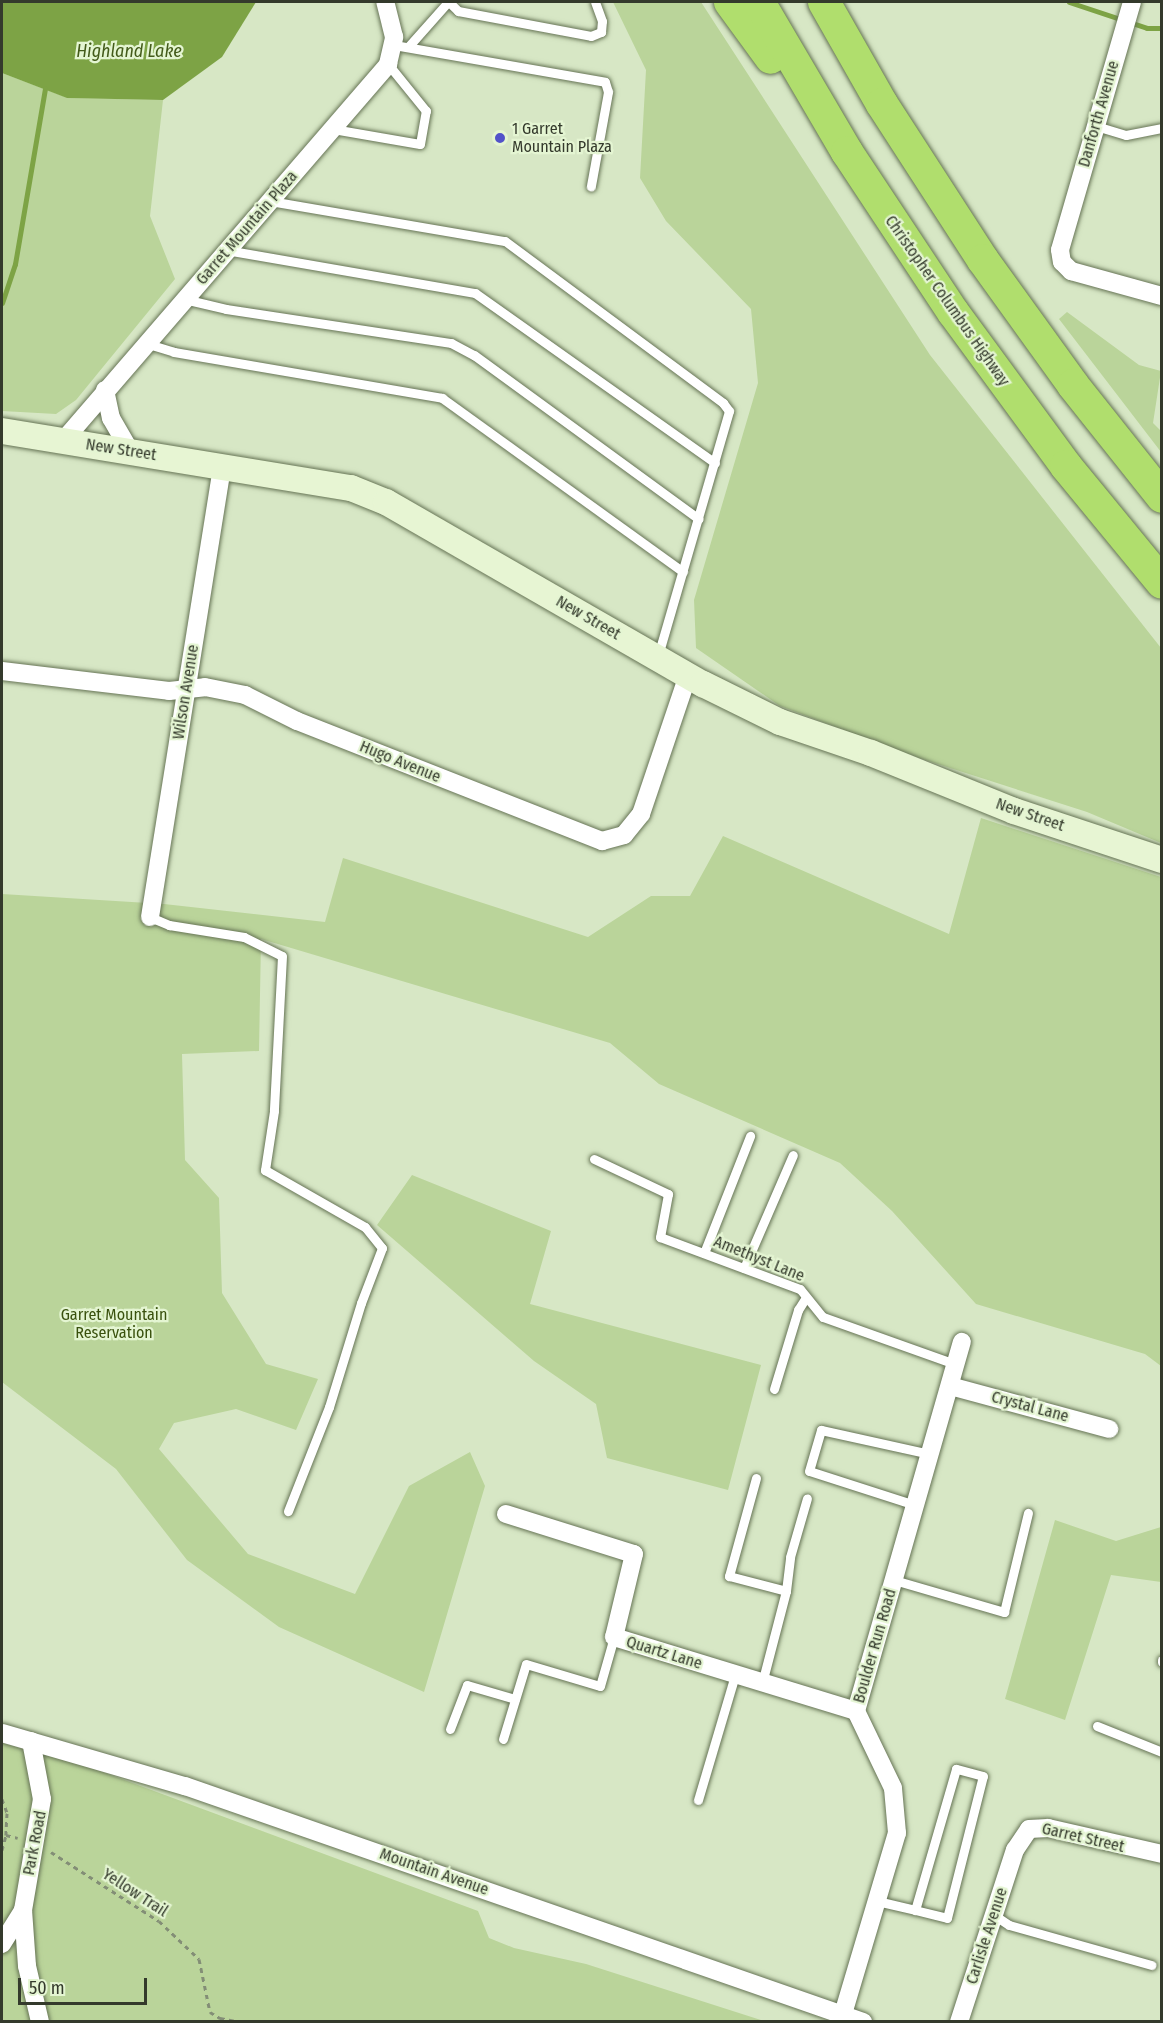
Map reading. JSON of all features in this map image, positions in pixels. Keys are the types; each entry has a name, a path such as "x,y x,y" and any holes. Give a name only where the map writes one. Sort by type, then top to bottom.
{"highway":[{"path":"730,2 887,215"},
{"name":"Christopher Columbus Highway","path":"759,2 887,215 1021,407 1161,583"},
{"path":"824,2 882,104 983,260 1073,385 1161,497"}],"street":[{"name":"Garret Mountain Plaza","path":"63,441 145,343 388,64 401,46 385,2"},
{"name":"Danforth Avenue","path":"1131,5 1060,250 1066,268 1161,296"},
{"path":"105,390 111,418 131,452"},
{"name":"New Street","path":"2,431 351,488 386,502 688,675 780,722 871,753 1014,812 1161,860"},
{"name":"Wilson Avenue","path":"150,917 222,466"},
{"name":"Hugo Avenue","path":"2,671 148,689 205,687 245,695 297,721 591,838 610,840 632,830 642,814 688,675"},
{"name":"Boulder Run Road","path":"843,2014 897,1833 893,1788 856,1711 962,1342"},
{"name":"Crystal Lane","path":"950,1386 1109,1429"},
{"name":"Quartz Lane","path":"506,1514 634,1554 614,1637 856,1711"},
{"name":"Mountain Avenue","path":"2,1733 185,1786 863,2022"},
{"name":"Park Road","path":"31,1742 42,1799 37,1843 23,1910 27,1966 40,2022"},
{"name":"Garret Street","path":"1015,1850 1024,1834 1036,1827 1161,1854"},
{"name":"Carlisle Avenue","path":"959,2022 1015,1850"},
{"name":"Park Road","path":"2,1944 23,1910"}],"lane":[{"path":"401,46 448,2 458,11 591,36 601,32 602,21 595,2"},
{"path":"401,46 605,82 608,92 591,186"},
{"path":"333,129 420,144 426,111 388,64"},
{"path":"1096,126 1126,135 1161,128"},
{"path":"270,201 505,241 723,403 729,411 716,463 657,657"},
{"path":"226,250 475,293 716,463"},
{"path":"184,299 226,309 452,343 474,356 699,519"},
{"path":"145,343 174,352 442,398 683,572"},
{"path":"150,917 169,925 244,937 282,956 274,1112 265,1170 365,1227 382,1248 361,1303 329,1407 288,1510"},
{"path":"704,1253 750,1136"},
{"path":"744,1268 793,1155"},
{"name":"Amethyst Lane","path":"594,1159 668,1194 660,1237 800,1289 823,1317 955,1364"},
{"path":"774,1389 798,1310 806,1296"},
{"path":"915,1505 809,1472 821,1431 930,1454"},
{"path":"756,1478 729,1576 786,1591"},
{"path":"762,1683 786,1591 790,1557 807,1498"},
{"path":"894,1580 1004,1612 1028,1513"},
{"path":"503,1739 526,1664 600,1686 614,1637"},
{"path":"698,1800 735,1675"},
{"path":"450,1729 467,1685 515,1699"},
{"path":"1097,1726 1161,1752"},
{"path":"877,1901 947,1918 983,1776 956,1769 915,1910"},
{"path":"994,1915 1009,1925 1151,1965"}],"path":[{"path":"2,1799 7,1813 6,1834 2,1850"},
{"name":"Yellow Trail","path":"6,1834 37,1843 159,1921 200,1959 210,2012 220,2018 241,2022"}],"green space":[{"path":"613,2 701,2 930,355 1161,648 1161,843 1087,812 919,758 780,706 696,648 694,600 758,383 751,309 666,221 640,178 646,70"},
{"path":"2,73 68,98 163,100 150,216 175,279 76,400 56,414 2,411"},
{"path":"1067,312 1139,365 1161,371 1153,423 1161,431 1161,452 1059,319"},
{"name":"Garret Mountain Reservation","path":"981,818 1161,877 1161,1366 1145,1354 976,1304 892,1211 840,1163 659,1084 610,1043 261,939 259,1051 182,1054 185,1160 219,1198 222,1293 266,1364 318,1379 296,1430 236,1409 174,1423 159,1449 248,1554 355,1594 409,1486 470,1452 485,1486 424,1692 279,1627 187,1560 116,1469 2,1382 2,894 164,904 325,922 343,858 588,937 651,896 690,896 723,836 949,934"},
{"path":"412,1175 551,1231 530,1304 761,1365 728,1490 607,1458 596,1404 534,1361 377,1225"},
{"path":"1055,1520 1116,1541 1161,1527 1161,1582 1111,1575 1065,1720 1005,1699"},
{"path":"2,1743 92,1768 478,1911 489,1938 514,1948 586,1964 764,2021 2,2021"}],"water":[{"name":"Highland Lake","path":"2,2 256,2 222,57 163,100 67,98 2,73"}],"waterway":[{"path":"1069,2 1147,28 1162,28"},
{"path":"2,303 15,264 45,89"}],"place":[{"name":"1 Garret Mountain Plaza","path":"500,138"}]}
